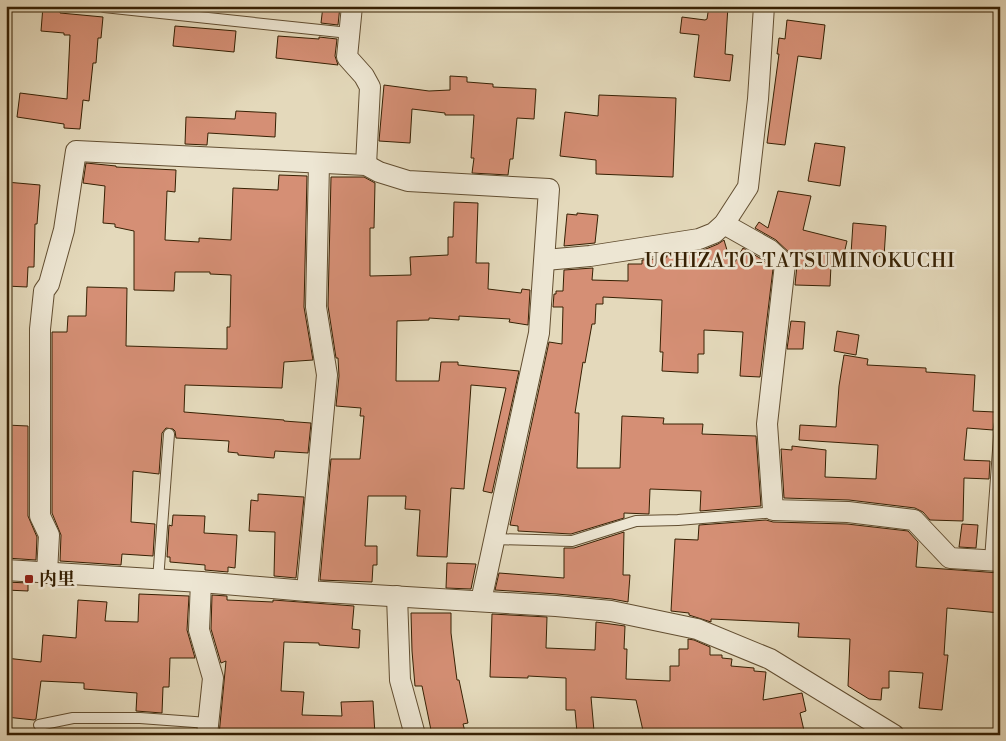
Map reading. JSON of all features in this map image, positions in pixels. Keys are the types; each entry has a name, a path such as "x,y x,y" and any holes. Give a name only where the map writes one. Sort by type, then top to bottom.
{"street":[{"path":"352,6 347,57 364,76 370,87 366,165"},
{"path":"544,260 590,256 699,239 714,233 724,224 748,187 758,99 764,6"},
{"path":"47,573 49,535 40,516 40,329 44,291 49,284 64,230 76,151 366,165 379,172 408,181 549,189 539,333 481,602"},
{"path":"307,591 327,376 316,307 319,163"},
{"path":"724,224 770,250 786,264 767,424 770,494 773,510 848,512 914,520 950,558 995,561"},
{"path":"6,570 556,606 611,612 697,629 770,659 894,735"},
{"path":"201,582 199,630 213,678 207,729"},
{"path":"397,596 400,680 415,735"}],"lane":[{"path":"104,7 349,33"},
{"path":"995,561 1000,423"},
{"path":"158,580 169,434"},
{"path":"494,539 572,541 636,521 678,520 765,513 773,510"},
{"path":"39,725 73,718 140,718 207,729"}],"building":[{"path":"43,6 60,6 60,13 103,17 101,38 98,38 96,63 93,63 89,101 83,100 80,129 64,128 64,124 17,117 20,93 67,99 70,35 41,31"},
{"path":"323,6 340,6 338,25 321,23"},
{"path":"709,6 728,6 725,54 733,55 730,81 694,77 699,35 680,33 682,17 705,20 707,19"},
{"path":"787,20 825,25 821,59 798,56 785,145 767,143 779,54 777,54 779,38 785,39"},
{"path":"175,26 236,31 234,52 173,46"},
{"path":"278,36 337,39 335,56 338,65 276,58"},
{"path":"450,76 467,77 467,82 493,84 493,87 536,89 534,119 517,118 513,159 510,159 508,175 472,173 474,158 471,158 474,115 445,115 445,113 412,109 410,143 379,141 384,85 429,91 450,90"},
{"path":"599,95 676,98 673,177 596,174 596,160 560,156 565,112 598,116"},
{"path":"236,111 276,113 275,137 208,133 207,145 185,144 186,117 235,119"},
{"path":"815,143 845,147 840,186 808,181"},
{"path":"86,163 116,167 176,170 175,192 167,191 165,240 199,242 199,238 231,240 233,188 278,190 279,175 307,176 304,307 313,360 284,362 282,388 185,385 184,412 311,423 308,453 275,451 274,458 238,455 238,453 228,452 229,441 176,438 173,429 166,428 162,433 159,474 133,471 131,522 155,524 153,556 122,554 121,565 60,561 61,535 52,513 52,332 67,332 68,316 86,316 87,287 127,288 126,346 227,349 227,327 230,327 231,275 210,274 210,272 175,272 174,291 134,290 134,231 115,227 115,224 103,223 105,186 83,183"},
{"path":"331,177 364,177 375,183 374,228 370,228 370,276 411,275 410,257 448,255 448,237 453,237 454,202 478,203 476,263 489,263 488,289 521,293 522,289 530,290 528,325 509,322 510,319 459,316 459,320 429,318 429,320 397,321 396,381 439,381 441,362 458,362 458,365 519,371 492,493 483,491 506,388 471,385 464,489 451,488 447,557 417,556 420,510 405,509 406,496 368,496 365,546 377,546 377,565 373,565 372,582 320,580 331,459 360,459 364,416 360,416 361,408 336,406 339,376 338,358 336,358 328,306"},
{"path":"6,182 40,185 37,224 35,224 34,267 28,267 27,287 6,286"},
{"path":"778,191 811,196 803,230 847,241 841,267 831,265 830,286 795,285 797,265 793,256 776,240 755,228 759,222 768,228"},
{"path":"577,213 598,215 595,243 564,246 567,214 577,215"},
{"path":"853,223 886,226 884,257 851,254"},
{"path":"724,240 732,267 743,248 763,260 773,269 760,377 740,376 743,332 704,330 704,354 698,354 698,373 662,371 663,352 660,352 662,300 603,297 603,304 596,304 595,324 592,324 585,363 583,362 575,413 579,413 577,468 620,468 622,416 664,418 663,424 703,424 702,434 756,436 761,506 700,511 701,491 650,489 649,514 624,513 624,518 571,534 518,531 518,526 510,525 549,342 562,344 563,307 553,307 554,294 556,294 556,291 563,291 564,270 593,268 592,280 628,281 628,264 642,264 642,260 666,258 666,256 701,251"},
{"path":"791,321 805,322 803,349 787,349"},
{"path":"837,331 859,335 856,355 834,351"},
{"path":"844,355 868,359 867,365 926,368 926,372 975,375 973,411 995,412 995,419 993,430 967,428 964,460 990,461 989,479 964,478 963,521 930,520 923,512 915,508 849,500 784,498 781,449 792,450 792,446 826,450 825,477 876,479 878,445 799,440 800,425 836,427 839,386"},
{"path":"6,425 28,426 28,516 37,537 36,560 6,558"},
{"path":"258,494 304,497 296,578 274,576 275,532 249,531 251,500 258,501"},
{"path":"173,515 205,516 204,533 237,535 235,568 228,567 228,572 205,570 205,565 170,562 170,557 167,557 169,525 172,526"},
{"path":"766,520 773,522 847,524 908,531 918,542 916,567 1000,573 1000,613 947,608 944,655 948,655 942,710 919,708 923,673 889,671 889,688 882,688 881,700 869,699 848,686 850,639 798,637 799,623 711,619 711,622 689,615 689,613 671,611 675,539 698,540 699,525"},
{"path":"962,524 978,525 976,548 959,547"},
{"path":"624,532 623,575 630,575 628,602 557,594 495,590 499,573 564,578 564,548 574,548"},
{"path":"447,563 476,564 471,589 446,588"},
{"path":"6,582 28,583 28,591 6,590"},
{"path":"139,594 189,596 187,630 195,658 170,658 169,687 163,687 162,713 136,711 137,693 84,689 84,683 41,681 36,719 6,717 6,658 41,662 43,635 76,638 78,600 107,602 105,621 138,622"},
{"path":"212,595 227,596 227,600 273,602 273,600 354,606 352,629 360,630 359,648 319,645 319,643 284,642 281,691 304,692 302,715 342,716 341,702 373,701 375,735 219,735 226,661 221,663 211,629"},
{"path":"411,613 451,613 451,633 457,680 459,680 468,723 463,724 466,735 432,735 422,686 415,686"},
{"path":"492,614 547,617 546,648 595,650 596,622 625,626 624,649 627,649 626,679 670,681 670,666 679,666 679,649 688,649 688,639 694,640 710,647 710,655 722,655 722,658 732,659 731,666 754,668 754,671 766,672 763,700 802,693 806,711 800,713 805,735 644,735 636,700 591,697 594,731 577,733 575,710 566,710 566,678 490,677"}],"place":[{"name":"内里","path":"29,579"}],"district":[{"name":"UCHIZATO-TATSUMINOKUCHI","path":"800,260"}]}
